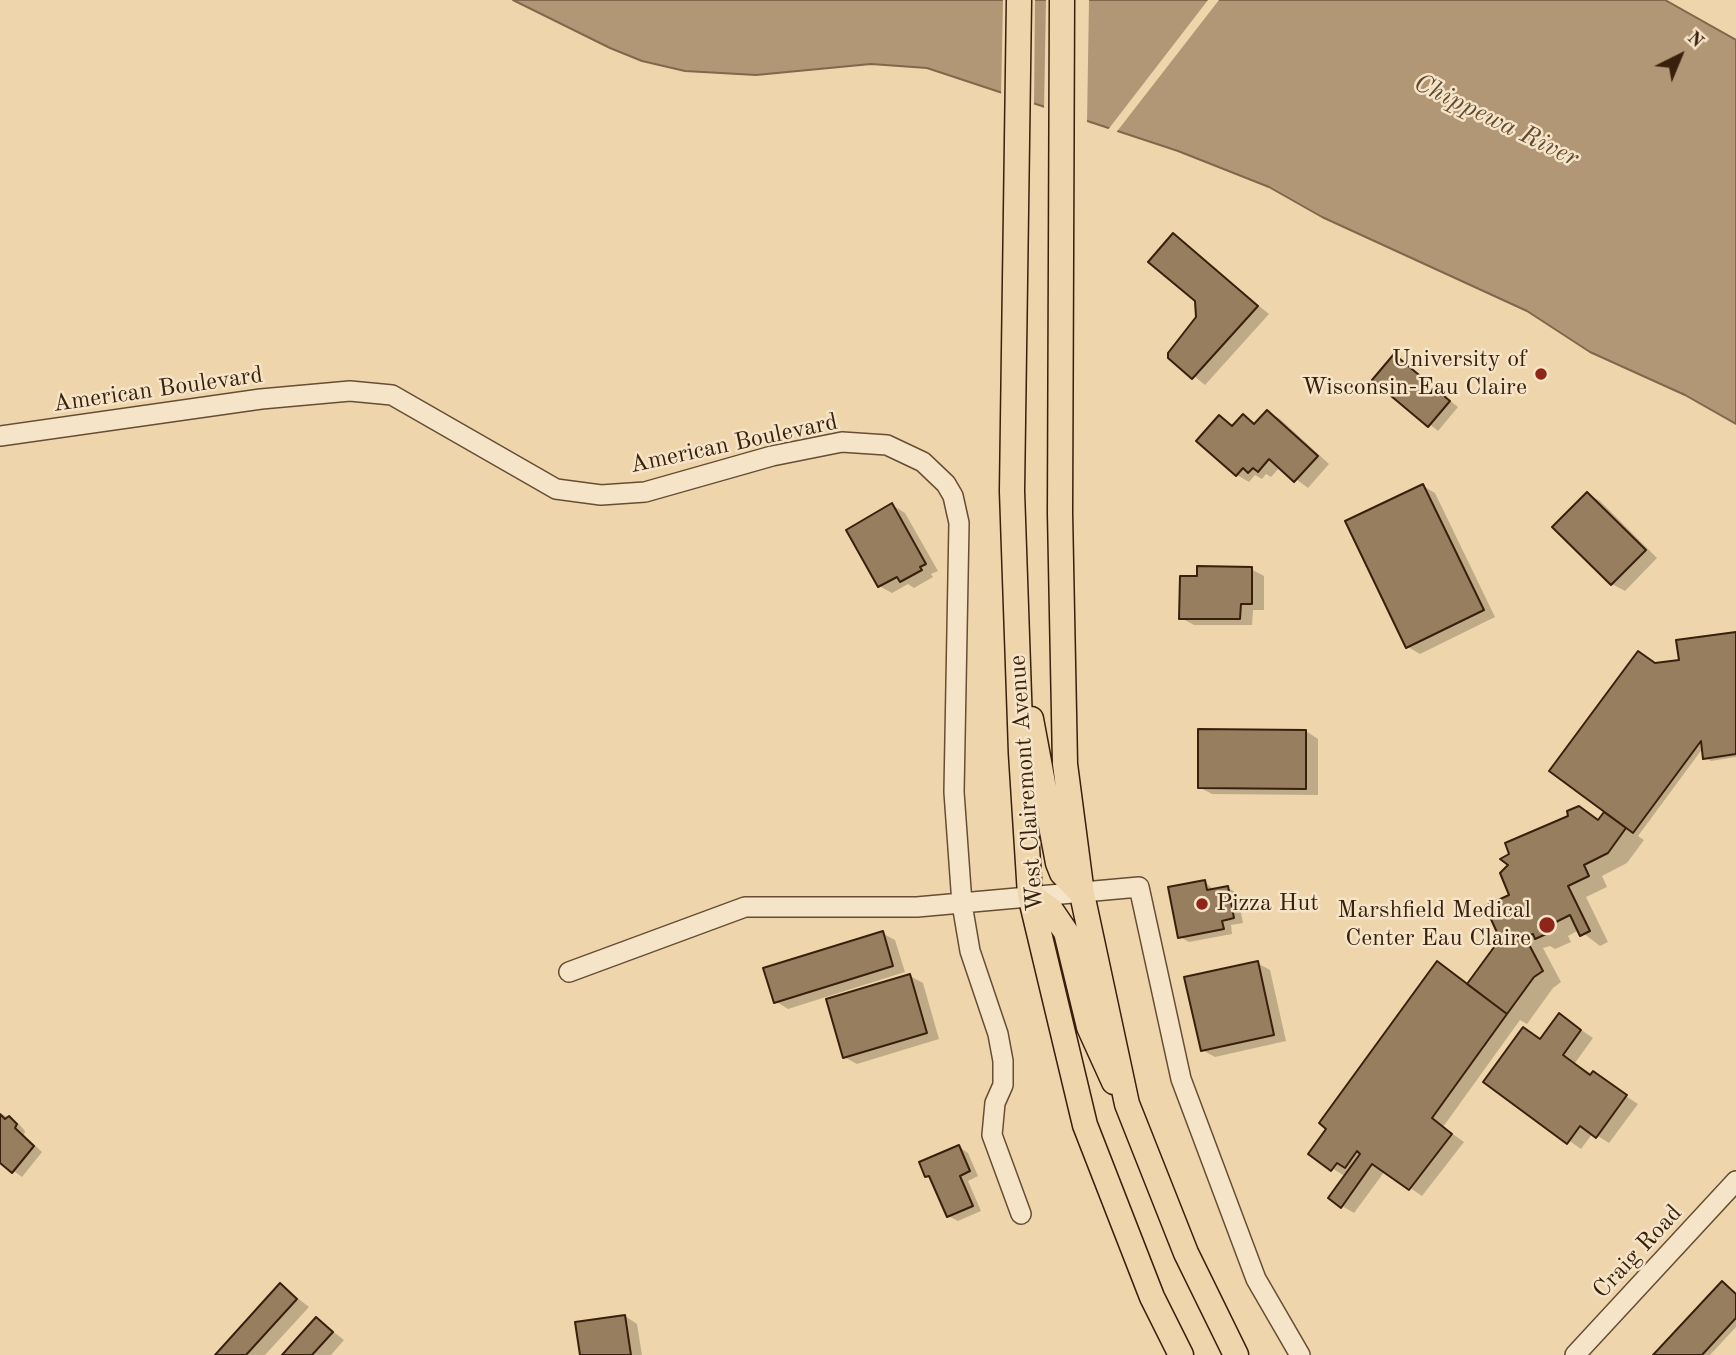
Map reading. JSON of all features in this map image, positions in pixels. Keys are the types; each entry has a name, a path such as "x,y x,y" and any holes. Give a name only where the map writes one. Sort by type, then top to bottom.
{"main road":[{"name":"West Clairemont Avenue","path":"1019,0 1012,491 1030,895 1085,1125 1152,1297 1181,1355"},
{"name":"West Clairemont Avenue","path":"1062,0 1060,513 1065,764 1082,894 1127,1104 1186,1253 1236,1355"},
{"path":"1018,656 1058,863 1062,873 1082,894"},
{"path":"1030,895 1051,910 1066,932 1089,1027 1110,1075 1127,1104"}],"street":[{"name":"American Boulevard","path":"0,436 261,399 350,391 392,395 556,489 601,495 645,492 772,456 842,442 887,445 912,454 946,484 953,496 959,523 954,792 962,904 970,951 998,1034 1003,1061 1003,1085 995,1103 992,1135 1021,1214"},
{"path":"569,972 745,907 917,907 1139,887 1181,1079 1256,1279 1300,1355"},
{"name":"Craig Road","path":"1574,1355 1736,1181"}],"water":[{"name":"Chippewa River","path":"513,0 1665,0 1736,40 1736,424 1685,395 1590,352 1527,311 1322,217 1269,187 1178,151 927,68 871,64 756,75 685,71 642,61 610,48"}],"pier":[{"path":"1003,0 1035,0 1034,107 1001,96"},
{"path":"1046,0 1089,0 1087,125 1044,111"},
{"path":"1208,0 1219,0 1115,134 1107,131"}],"building":[{"path":"1173,233 1258,306 1192,379 1168,358 1168,353 1196,317 1195,301 1148,262"},
{"path":"1394,354 1450,401 1428,427 1372,380"},
{"path":"1267,410 1318,456 1294,482 1269,459 1258,472 1253,468 1248,473 1243,468 1236,476 1196,441 1219,415 1232,426 1243,414 1254,424"},
{"path":"1423,484 1484,610 1406,648 1345,521"},
{"path":"1587,492 1646,550 1611,585 1552,527"},
{"path":"892,503 926,564 920,567 922,570 900,582 897,577 878,587 846,530"},
{"path":"1197,566 1252,567 1252,604 1241,604 1240,619 1179,619 1180,576 1197,576"},
{"path":"1736,632 1736,754 1703,759 1701,741 1633,833 1549,771 1638,651 1655,663 1679,660 1676,640"},
{"path":"1198,729 1306,730 1306,789 1198,788"},
{"path":"1579,806 1598,820 1604,812 1626,828 1608,853 1584,865 1589,876 1568,886 1590,931 1580,936 1570,915 1550,925 1553,931 1535,939 1533,934 1525,937 1543,971 1534,977 1507,1014 1467,984 1500,939 1485,906 1509,895 1500,873 1508,865 1500,859 1509,854 1505,843 1568,816 1567,811"},
{"name":"Pizza Hut","path":"1205,880 1207,890 1228,886 1234,918 1222,921 1224,929 1178,938 1168,887"},
{"path":"883,931 893,966 774,1003 763,968"},
{"path":"1258,961 1274,1035 1201,1051 1184,977"},
{"path":"1437,961 1507,1014 1432,1118 1452,1134 1409,1190 1372,1164 1341,1208 1328,1198 1360,1154 1357,1151 1345,1168 1337,1163 1331,1171 1308,1154 1326,1129 1319,1123"},
{"path":"910,974 927,1033 843,1058 826,999"},
{"path":"1559,1013 1581,1030 1563,1055 1590,1075 1593,1071 1627,1095 1596,1138 1580,1126 1567,1144 1483,1082 1523,1027 1540,1039"},
{"path":"0,1114 5,1119 9,1116 17,1124 15,1128 34,1146 12,1173 0,1163"},
{"path":"959,1145 970,1171 960,1176 973,1206 947,1217 929,1176 925,1177 919,1162"},
{"path":"1722,1281 1736,1294 1736,1318 1702,1355 1653,1355"},
{"path":"280,1283 297,1299 246,1355 215,1355"},
{"path":"625,1315 631,1355 580,1355 575,1322"},
{"path":"316,1317 333,1332 312,1355 282,1355"}],"place":[{"name":"University of Wisconsin-Eau Claire","path":"1541,374"},
{"name":"Pizza Hut","path":"1202,904"},
{"name":"Marshfield Medical Center Eau Claire","path":"1547,925"}]}
